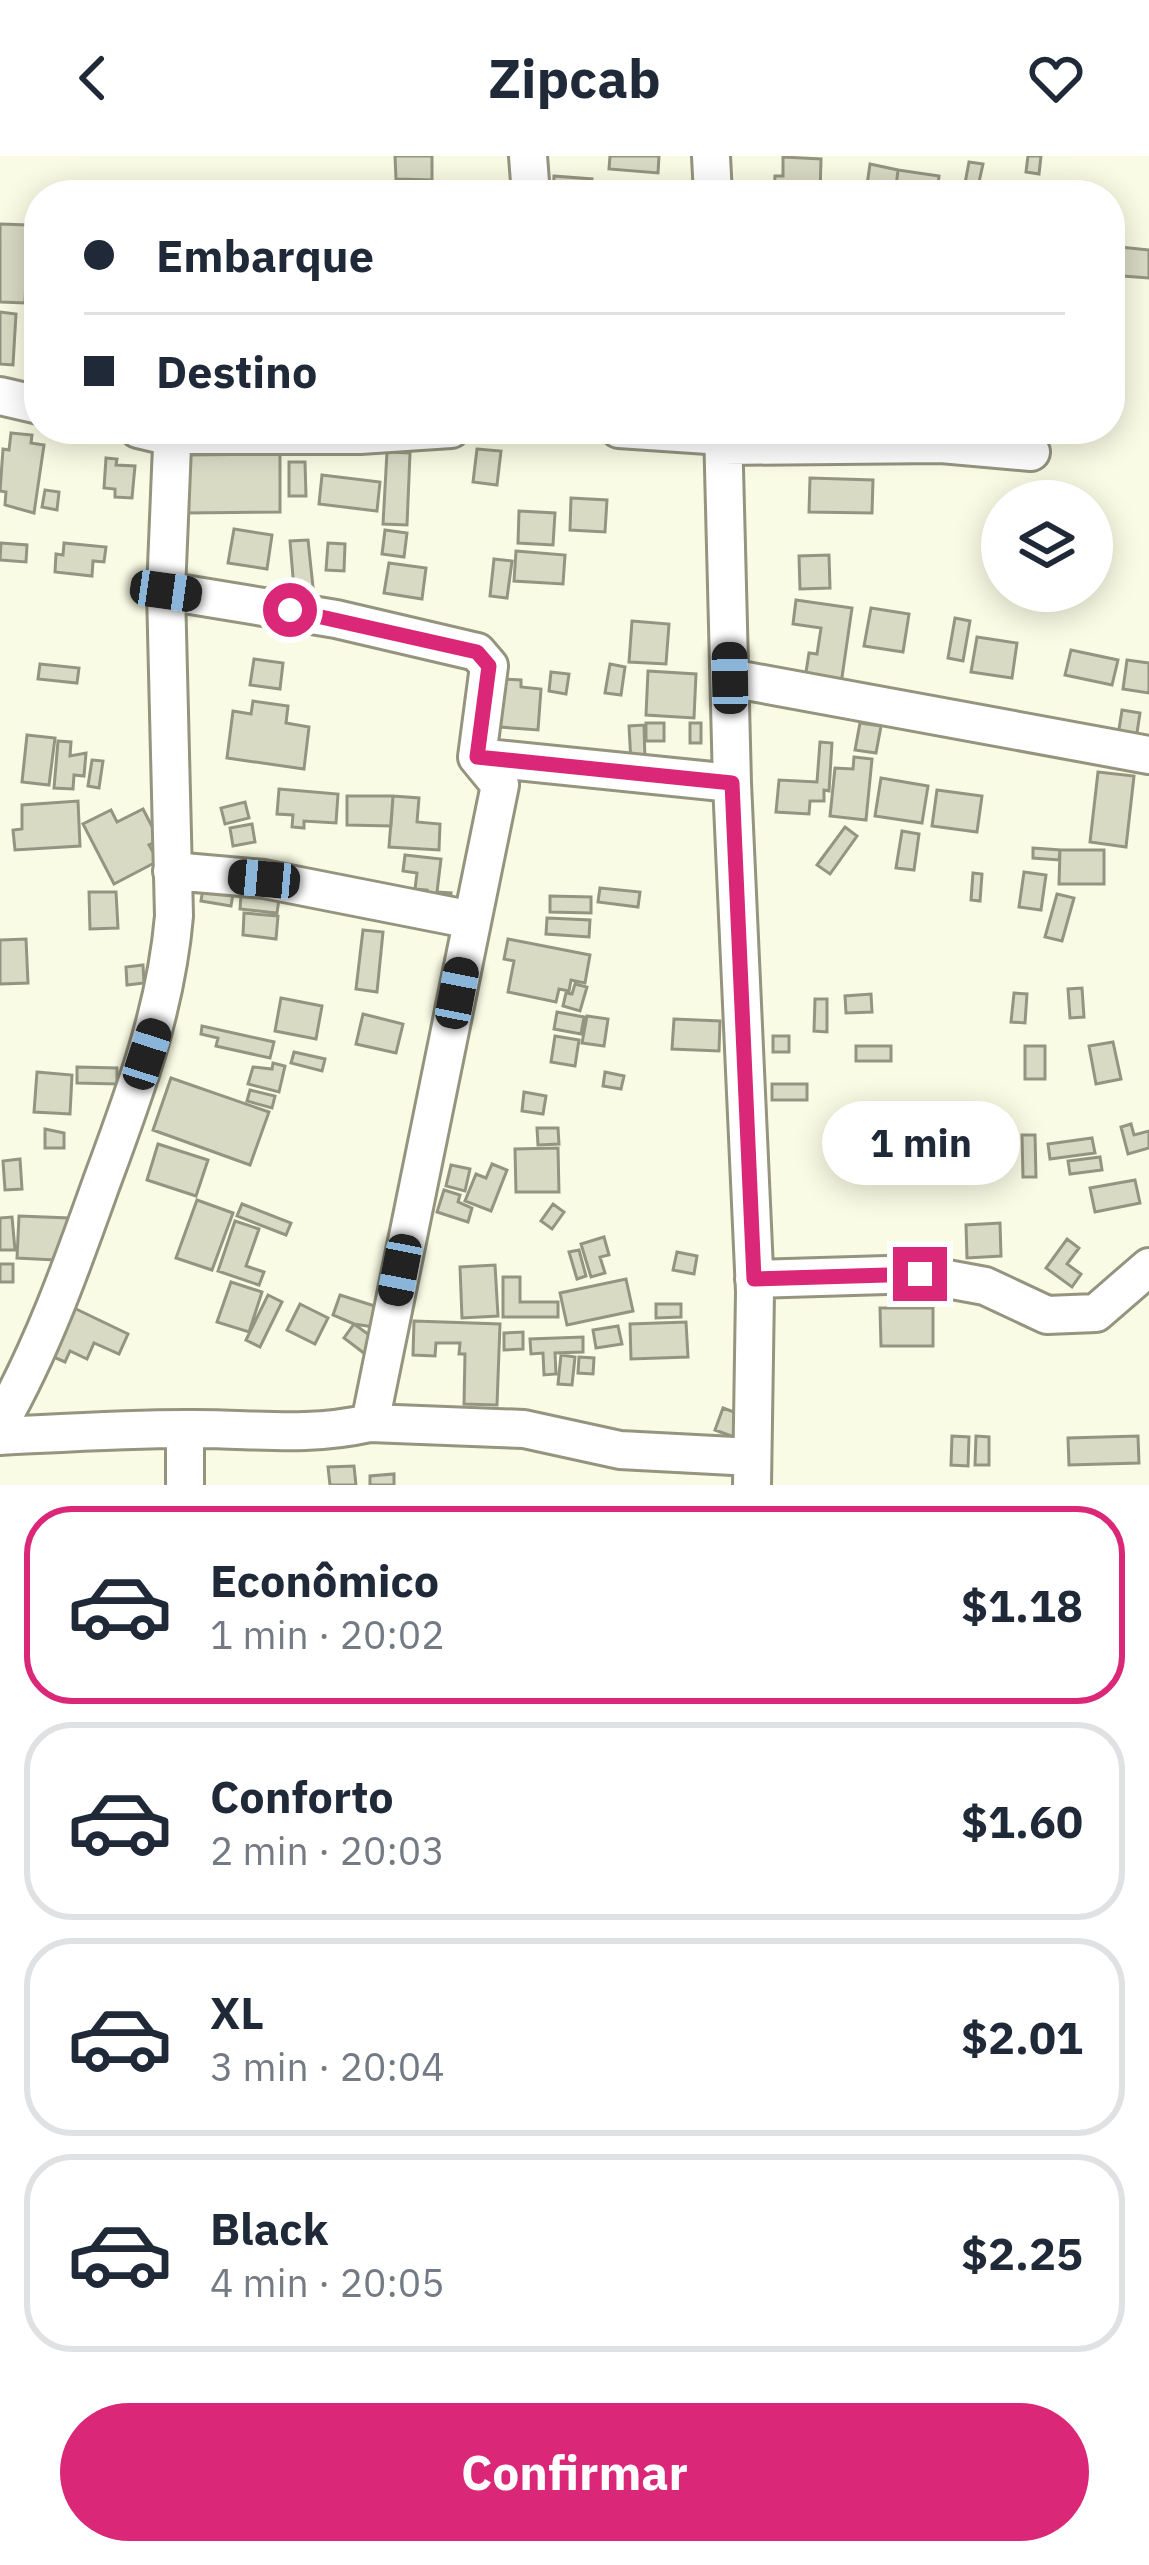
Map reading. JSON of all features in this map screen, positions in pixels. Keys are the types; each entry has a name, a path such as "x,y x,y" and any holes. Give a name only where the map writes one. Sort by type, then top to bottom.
{"street":[{"path":"0,1423 56,1307 160,1011 174,916 166,591 173,444"},
{"path":"0,1436 185,1429 330,1432 370,1423 524,1429 752,1471 754,1279 732,783 723,444"},
{"path":"941,444 1030,452"},
{"path":"166,591 336,619 477,652 489,666 477,757 500,785 370,1423"},
{"path":"730,678 1149,755"},
{"path":"477,757 732,783"},
{"path":"172,871 264,879 472,920"},
{"path":"754,1279 920,1274 985,1286 1047,1315 1096,1313 1149,1268"},
{"path":"185,1429 185,1485"}],"building":[{"path":"395,156 432,156 432,180 396,179"},
{"path":"610,156 659,156 658,173 609,169"},
{"path":"1028,156 1041,156 1039,174 1026,172"},
{"path":"783,157 821,159 820,180 775,180 783,176"},
{"path":"969,162 983,164 979,180 966,180"},
{"path":"870,164 898,170 897,180 868,180"},
{"path":"898,170 939,176 939,180 897,180"},
{"path":"554,176 592,179 592,180 554,180"},
{"path":"0,224 24,225 24,303 0,302"},
{"path":"1125,248 1149,250 1149,278 1125,276"},
{"path":"0,312 16,314 13,365 0,364"},
{"path":"11,433 24,434 24,444 44,445 34,513 5,505 6,492 0,491 3,449 9,450"},
{"path":"477,449 501,451 497,485 473,482"},
{"path":"387,452 410,453 407,525 383,524"},
{"path":"280,454 280,512 185,513 185,455"},
{"path":"106,458 117,459 116,465 135,466 132,498 115,497 115,489 104,488"},
{"path":"289,462 305,462 306,496 289,496"},
{"path":"322,475 380,482 377,511 319,504"},
{"path":"810,478 873,480 872,513 809,512"},
{"path":"45,490 59,492 57,510 42,507"},
{"path":"571,498 607,500 605,532 570,530"},
{"path":"519,511 555,513 553,545 518,543"},
{"path":"234,529 272,535 267,569 228,563"},
{"path":"385,530 407,533 404,557 382,554"},
{"path":"308,540 313,587 294,589 290,541"},
{"path":"1,543 27,545 26,562 0,560"},
{"path":"64,543 106,547 104,562 93,561 92,576 55,572 56,554 63,555"},
{"path":"328,543 345,544 344,571 326,570"},
{"path":"516,551 565,555 563,584 514,581"},
{"path":"829,555 830,588 800,589 799,556"},
{"path":"494,559 512,561 507,598 490,596"},
{"path":"389,563 426,568 422,599 384,593"},
{"path":"796,600 852,608 840,691 804,685 809,653 817,654 821,628 793,624"},
{"path":"871,608 909,614 903,652 864,646"},
{"path":"955,618 970,621 963,661 948,658"},
{"path":"632,621 669,624 666,664 629,662"},
{"path":"977,637 1017,643 1012,678 971,672"},
{"path":"1071,650 1118,660 1112,685 1065,675"},
{"path":"254,659 283,663 280,689 250,685"},
{"path":"1127,660 1149,663 1149,693 1123,689"},
{"path":"40,664 79,668 77,683 38,679"},
{"path":"610,664 625,667 621,695 605,693"},
{"path":"648,671 696,674 694,718 646,715"},
{"path":"551,672 569,674 566,694 549,691"},
{"path":"503,679 521,680 521,687 541,689 538,730 500,727"},
{"path":"253,701 288,706 286,723 309,727 304,769 227,758 233,711 251,714"},
{"path":"1122,710 1140,713 1135,746 1117,742"},
{"path":"646,723 664,723 664,741 646,741"},
{"path":"690,723 701,723 701,743 690,743"},
{"path":"860,723 881,726 876,753 855,750"},
{"path":"644,725 645,761 631,762 629,726"},
{"path":"27,735 55,738 49,785 22,782"},
{"path":"58,741 71,742 70,756 86,753 84,776 74,775 73,789 54,788"},
{"path":"820,742 832,743 824,801 810,801 809,814 776,812 779,780 817,782"},
{"path":"854,757 872,759 866,820 830,816 835,768 853,769"},
{"path":"92,760 103,761 99,788 88,786"},
{"path":"1098,772 1134,776 1126,847 1090,842"},
{"path":"881,778 928,786 922,823 875,816"},
{"path":"279,789 338,794 336,823 304,821 304,828 292,827 293,815 277,814"},
{"path":"937,790 982,796 977,832 932,826"},
{"path":"347,796 393,796 391,826 347,825"},
{"path":"393,796 419,798 417,822 440,824 439,850 389,847"},
{"path":"78,801 80,846 15,850 13,830 22,829 22,805"},
{"path":"245,802 249,818 225,824 221,808"},
{"path":"143,809 159,840 149,845 158,861 114,884 83,824 111,810 117,822"},
{"path":"252,824 255,842 233,846 230,828"},
{"path":"845,827 857,836 830,874 817,865"},
{"path":"902,831 919,834 914,870 896,868"},
{"path":"1033,848 1060,850 1059,860 1033,858"},
{"path":"1060,850 1104,850 1104,884 1059,884"},
{"path":"405,855 441,859 437,892 451,893 449,907 426,904 427,890 415,889 417,873 403,871"},
{"path":"1024,872 1046,875 1041,910 1019,907"},
{"path":"973,873 982,874 980,901 971,900"},
{"path":"600,888 640,892 638,907 598,902"},
{"path":"203,889 233,894 231,906 201,901"},
{"path":"89,892 116,892 118,928 90,929"},
{"path":"1057,894 1074,898 1062,941 1045,937"},
{"path":"241,895 279,899 277,913 240,909"},
{"path":"550,896 591,897 591,913 550,912"},
{"path":"244,913 278,916 276,939 243,935"},
{"path":"547,918 590,920 589,937 546,934"},
{"path":"363,930 383,932 377,992 356,989"},
{"path":"26,939 28,983 0,984 0,940"},
{"path":"508,939 590,955 585,983 571,980 569,991 559,989 556,1002 508,992 514,961 504,959"},
{"path":"143,965 144,983 127,985 126,967"},
{"path":"575,984 587,987 580,1011 563,1006"},
{"path":"1082,988 1084,1017 1070,1018 1068,989"},
{"path":"1014,993 1027,994 1025,1023 1011,1022"},
{"path":"871,994 872,1012 846,1013 845,996"},
{"path":"281,998 322,1006 316,1039 275,1031"},
{"path":"815,999 827,999 827,1032 814,1031"},
{"path":"557,1012 584,1017 581,1034 554,1029"},
{"path":"363,1014 403,1024 396,1053 356,1044"},
{"path":"587,1016 608,1019 604,1046 582,1043"},
{"path":"674,1019 720,1021 719,1051 672,1049"},
{"path":"202,1026 274,1042 270,1058 216,1046 218,1038 201,1034"},
{"path":"555,1036 579,1040 575,1066 551,1062"},
{"path":"773,1036 789,1036 789,1052 773,1052"},
{"path":"1113,1042 1121,1079 1096,1084 1089,1046"},
{"path":"856,1046 891,1046 891,1061 856,1061"},
{"path":"1025,1046 1045,1046 1045,1079 1025,1079"},
{"path":"294,1052 325,1059 322,1071 291,1063"},
{"path":"273,1063 285,1066 279,1092 248,1084 253,1067 272,1069"},
{"path":"77,1067 117,1068 117,1084 77,1083"},
{"path":"37,1072 72,1075 70,1114 34,1112"},
{"path":"605,1072 624,1076 621,1089 603,1086"},
{"path":"171,1078 269,1112 250,1165 153,1130"},
{"path":"772,1084 807,1084 807,1100 772,1100"},
{"path":"250,1090 275,1096 272,1108 247,1101"},
{"path":"524,1092 546,1096 543,1114 522,1111"},
{"path":"1131,1124 1134,1135 1149,1131 1149,1148 1128,1154 1121,1127"},
{"path":"537,1128 558,1128 559,1144 538,1145"},
{"path":"45,1129 64,1133 64,1148 45,1148"},
{"path":"1022,1135 1035,1135 1036,1177 1023,1177"},
{"path":"1092,1138 1095,1153 1050,1159 1048,1144"},
{"path":"158,1144 208,1160 196,1196 147,1180"},
{"path":"558,1148 559,1192 516,1192 515,1149"},
{"path":"1100,1157 1102,1170 1070,1174 1068,1161"},
{"path":"20,1159 22,1189 5,1190 3,1161"},
{"path":"492,1164 507,1170 491,1211 465,1201 476,1174 486,1178"},
{"path":"451,1165 470,1169 465,1191 446,1186"},
{"path":"1135,1180 1140,1203 1095,1212 1090,1188"},
{"path":"444,1190 460,1195 458,1202 472,1208 468,1222 437,1212"},
{"path":"197,1200 233,1213 212,1270 176,1258"},
{"path":"242,1204 291,1223 286,1235 237,1216"},
{"path":"553,1204 564,1212 552,1229 541,1221"},
{"path":"19,1216 69,1218 55,1260 17,1258"},
{"path":"12,1217 15,1250 0,1250 0,1218"},
{"path":"235,1221 259,1229 246,1266 264,1272 259,1285 218,1271"},
{"path":"1000,1223 1001,1256 967,1258 966,1225"},
{"path":"604,1237 609,1255 600,1257 605,1273 591,1277 581,1244"},
{"path":"1067,1239 1079,1248 1067,1264 1081,1274 1072,1287 1046,1268"},
{"path":"579,1250 586,1276 577,1279 569,1252"},
{"path":"677,1252 697,1256 694,1274 673,1270"},
{"path":"0,1264 13,1264 13,1282 0,1282"},
{"path":"495,1265 498,1316 462,1318 460,1267"},
{"path":"503,1277 520,1277 520,1302 558,1302 558,1317 503,1317"},
{"path":"626,1279 633,1311 567,1325 560,1293"},
{"path":"231,1282 262,1292 249,1332 217,1322"},
{"path":"268,1295 282,1302 260,1347 246,1340"},
{"path":"340,1295 381,1308 374,1327 333,1315"},
{"path":"300,1304 328,1318 315,1344 287,1330"},
{"path":"656,1304 681,1304 681,1317 656,1318"},
{"path":"74,1308 128,1334 119,1354 94,1343 87,1359 70,1351 65,1362 51,1356"},
{"path":"880,1308 933,1308 933,1346 881,1346"},
{"path":"414,1321 500,1324 497,1405 464,1404 465,1354 459,1354 460,1343 436,1343 435,1356 413,1355"},
{"path":"686,1322 688,1357 631,1359 630,1324"},
{"path":"354,1324 379,1342 369,1357 344,1338"},
{"path":"618,1326 622,1344 596,1348 593,1330"},
{"path":"523,1332 523,1349 504,1350 504,1333"},
{"path":"583,1337 583,1352 555,1353 556,1374 544,1375 543,1353 531,1354 530,1339"},
{"path":"561,1355 575,1357 572,1385 558,1384"},
{"path":"579,1357 594,1358 593,1374 578,1373"},
{"path":"723,1408 742,1415 734,1437 715,1430"},
{"path":"952,1436 969,1437 968,1466 951,1465"},
{"path":"976,1436 989,1437 989,1465 975,1465"},
{"path":"1138,1436 1139,1463 1069,1465 1068,1438"},
{"path":"354,1466 356,1485 330,1485 328,1467"},
{"path":"394,1474 394,1485 370,1485 370,1476"}],"route":[{"path":"290,610 477,652 489,666 477,757 732,783 754,1279 920,1274"}]}
